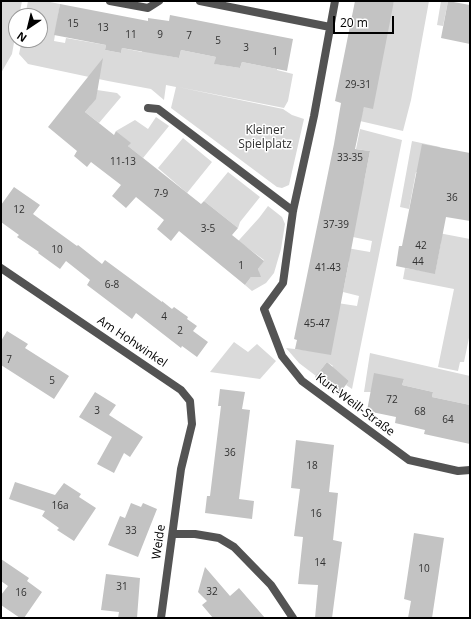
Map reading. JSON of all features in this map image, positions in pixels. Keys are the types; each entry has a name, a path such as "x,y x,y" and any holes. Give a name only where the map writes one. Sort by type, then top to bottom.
{"street":[{"path":"110,1 148,8 159,1"},
{"path":"200,1 330,27"},
{"path":"148,108 158,109 293,211 314,116 335,1"},
{"name":"Kurt-Weill-Straße","path":"293,211 283,283 264,309 282,356 302,381 409,460 458,471 470,470"},
{"name":"Am Hohwinkel","path":"1,268 182,390 190,401 192,424 181,469"},
{"name":"Weide","path":"161,618 181,469"},
{"path":"173,534 195,534 219,538 234,547 271,585 293,618"}],"green space":[{"path":"1,1 22,1 21,8 8,8 8,48 13,48 12,54 1,73"},
{"name":"Kleiner Spielplatz","path":"28,1 45,1 60,4 54,41 65,43 66,38 106,45 105,50 121,53 122,48 142,52 143,48 163,55 179,58 181,50 216,57 215,64 240,68 242,62 277,69 293,74 288,101 284,108 178,87 283,109 292,115 304,119 289,185 282,188 277,187 171,108 176,87 166,85 164,100 151,89 28,64 19,54 20,48 48,48 48,8 27,8"},
{"path":"394,1 429,1 411,100 403,131 360,121"},
{"path":"441,1 448,1 443,26 437,25"},
{"path":"97,90 117,93 121,97 99,123 85,112 90,106"},
{"path":"156,117 169,126 143,158 128,146 130,143 116,131 135,120 148,129"},
{"path":"360,129 402,140 352,389 346,385 349,381 338,372 330,369 333,366 327,362 316,376 299,363 286,348 312,351 331,302 357,306 359,296 343,292 349,261 341,247 370,252 372,241 353,237 349,180 364,182 370,151 356,149"},
{"path":"183,138 212,162 187,193 158,168"},
{"path":"412,141 440,147 438,156 451,159 453,150 459,151 457,160 463,181 416,172 409,209 400,207"},
{"path":"228,172 260,197 240,222 238,228 204,201"},
{"path":"268,206 282,217 285,224 281,249 274,273 266,283 252,291 245,285 251,277 255,277 259,273 258,269 264,260 245,246 238,255 231,249"},
{"path":"423,230 470,239 470,333 464,362 460,362 458,371 438,367 454,289 403,279 405,268 435,273 441,242 421,238"},
{"path":"234,342 248,352 257,344 276,361 260,379 210,372"},
{"path":"370,353 470,376 470,405 432,397 433,392 402,385 404,379 371,392 364,392"}],"building":[{"path":"355,1 394,1 373,109 364,107 355,149 370,151 331,355 295,349 297,340 294,339 334,144 341,103 335,101"},
{"path":"448,1 470,5 470,44 441,38"},
{"path":"60,4 148,21 148,18 169,21 170,15 293,39 287,71 242,62 240,68 214,64 216,57 181,50 179,58 122,48 121,53 105,50 106,45 54,35"},
{"path":"103,58 96,99 85,112 114,135 116,131 131,143 128,146 201,204 204,201 238,228 232,235 264,261 258,269 261,277 251,277 245,285 179,231 171,241 157,229 164,220 136,197 126,208 112,196 121,185 91,162 87,167 74,156 77,151 48,127"},
{"path":"422,144 470,153 470,221 446,217 435,274 396,266 399,246 402,246"},
{"path":"14,187 40,205 33,214 77,246 78,245 102,264 105,260 172,309 174,307 188,317 187,319 197,326 193,331 208,342 197,357 182,346 181,348 136,313 132,319 87,285 90,280 66,261 60,269 17,237 19,235 1,222 1,205"},
{"path":"7,331 28,344 25,348 69,376 54,399 1,365 1,341"},
{"path":"327,362 349,381 338,395 315,377"},
{"path":"374,373 404,379 402,385 433,392 432,397 470,405 470,444 424,434 425,430 395,423 396,417 367,411"},
{"path":"220,389 245,392 242,409 250,410 239,499 254,501 252,519 205,513 207,496 210,496 221,406 218,406"},
{"path":"95,392 116,405 109,415 143,437 130,457 124,453 114,473 97,464 112,437 79,417"},
{"path":"296,440 334,445 329,492 338,493 333,540 342,542 332,618 315,618 318,585 298,584 303,537 294,536 300,489 291,488"},
{"path":"15,482 55,495 64,483 81,494 79,497 96,508 74,541 57,530 59,528 42,516 45,511 9,499"},
{"path":"131,503 141,507 143,503 157,509 138,557 108,545 120,516 125,518"},
{"path":"414,533 444,538 432,618 408,618 411,601 404,599"},
{"path":"1,559 29,578 27,581 42,592 24,618 20,618 1,605 1,595 8,586 1,581"},
{"path":"205,567 230,596 239,588 265,618 213,618 202,605 207,601 198,592"},
{"path":"106,574 140,578 137,618 118,618 119,612 101,610"}]}
